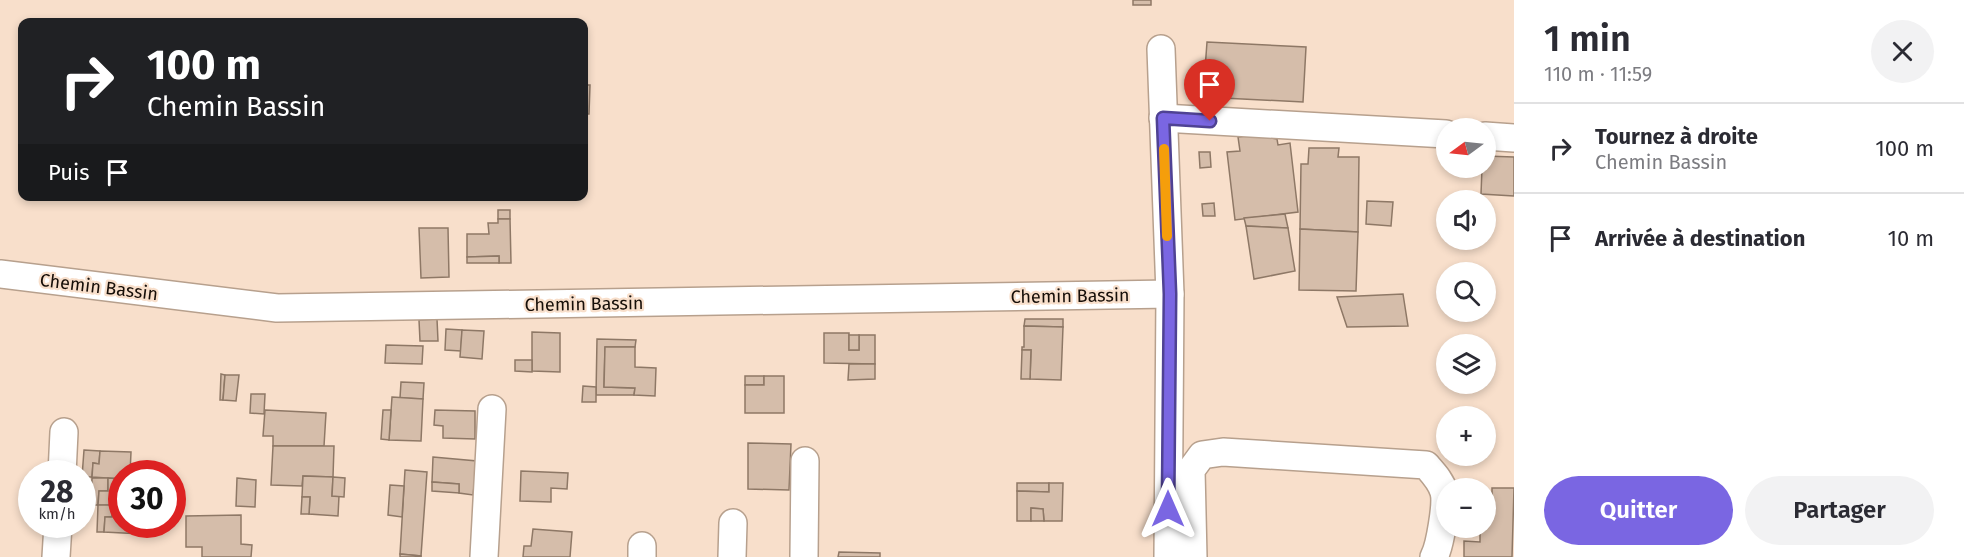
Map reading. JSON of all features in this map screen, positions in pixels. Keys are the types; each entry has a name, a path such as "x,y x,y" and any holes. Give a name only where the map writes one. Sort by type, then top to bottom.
{"street":[{"path":"1161,49 1170,294 1168,557"},
{"path":"1163,118 1436,133"},
{"path":"1496,137 1514,138"},
{"name":"Chemin Bassin","path":"0,274 277,308 1170,294"},
{"path":"484,557 492,409"},
{"path":"63,460 64,432"},
{"path":"1193,557 1191,470 1202,455 1223,452 1426,465 1437,477 1445,494 1440,547 1434,557"},
{"path":"804,557 805,461"},
{"path":"732,557 733,523"},
{"path":"56,557 57,538"}],"building":[{"path":"1133,0 1151,0 1151,5 1133,5"},
{"path":"1207,42 1306,47 1303,102 1203,97"},
{"path":"588,85 590,85 589,114"},
{"path":"1253,135 1277,139 1278,145 1290,143 1298,212 1235,220 1227,152 1240,151 1238,137"},
{"path":"1309,148 1339,148 1338,157 1359,157 1358,232 1300,229 1301,164 1308,164"},
{"path":"1199,152 1210,152 1211,167 1200,168"},
{"path":"1496,156 1514,157 1514,196 1496,195 1496,190 1481,190 1482,178 1496,178"},
{"path":"1367,201 1393,202 1391,226 1366,224"},
{"path":"1214,203 1215,216 1203,216 1202,204"},
{"path":"498,210 510,210 510,219 498,219"},
{"path":"1285,214 1288,228 1246,226 1244,218"},
{"path":"498,219 510,219 511,263 499,263 499,256 467,257 467,234 489,234 488,223 498,223"},
{"path":"1246,226 1288,228 1295,271 1254,279"},
{"path":"419,228 448,228 449,277 421,278"},
{"path":"1300,229 1358,232 1356,291 1299,290"},
{"path":"499,256 499,263 467,263 467,257"},
{"path":"1403,294 1408,326 1347,327 1337,297"},
{"path":"437,319 438,341 420,341 419,320"},
{"path":"1025,319 1063,319 1063,327 1024,326"},
{"path":"1024,326 1063,327 1061,380 1030,379 1031,350 1022,350"},
{"path":"446,329 462,330 461,351 445,350"},
{"path":"462,330 484,331 482,359 460,357"},
{"path":"532,332 560,333 560,372 532,371"},
{"path":"824,333 849,333 849,350 859,350 859,335 875,335 875,364 824,363"},
{"path":"849,335 859,335 859,350 849,350"},
{"path":"597,339 636,340 635,347 605,347 604,387 635,388 634,395 596,395"},
{"path":"386,345 423,346 422,364 385,363"},
{"path":"605,347 635,347 635,367 656,368 655,396 634,395 635,388 604,387"},
{"path":"1022,350 1031,350 1030,379 1021,379"},
{"path":"515,360 532,360 532,372 515,371"},
{"path":"849,364 875,364 875,379 848,380"},
{"path":"221,374 225,375 223,400 220,400"},
{"path":"225,375 239,375 236,401 223,400"},
{"path":"745,376 764,376 764,385 745,385"},
{"path":"764,376 784,376 784,413 745,413 745,385 764,385"},
{"path":"401,382 424,383 423,399 400,398"},
{"path":"583,386 596,387 596,402 582,402"},
{"path":"251,394 265,394 264,414 250,413"},
{"path":"392,397 423,399 421,441 389,440"},
{"path":"265,410 326,413 324,446 273,446 273,436 263,436"},
{"path":"383,410 391,410 389,440 381,439"},
{"path":"435,410 475,411 475,439 443,438 443,426 434,425"},
{"path":"748,443 791,444 789,490 748,489"},
{"path":"273,446 334,446 333,477 303,476 302,486 271,485"},
{"path":"84,450 100,451 99,464 96,464 96,460 83,460"},
{"path":"100,451 131,452 131,460 108,460 108,478 96,477 96,464 99,464"},
{"path":"433,457 477,461 473,495 459,493 459,484 432,482"},
{"path":"405,470 427,472 421,556 400,554"},
{"path":"521,471 568,473 567,489 551,488 551,502 520,501"},
{"path":"303,476 333,477 332,496 339,496 338,516 309,514 310,497 302,497"},
{"path":"333,477 345,478 344,497 332,496"},
{"path":"96,478 108,478 108,491 99,491 98,505 96,505"},
{"path":"237,478 256,480 255,507 236,506"},
{"path":"432,482 459,484 459,493 432,491"},
{"path":"1017,483 1049,483 1049,492 1017,491"},
{"path":"1049,483 1063,483 1062,521 1044,521 1043,509 1031,508 1031,521 1017,521 1017,491 1049,492"},
{"path":"390,485 404,486 402,517 388,515"},
{"path":"1496,488 1514,488 1512,557 1464,557 1464,541 1480,542 1480,538 1496,538"},
{"path":"99,491 108,491 108,505 98,505"},
{"path":"302,497 310,497 309,514 301,514"},
{"path":"98,505 108,505 104,532 97,532"},
{"path":"1031,508 1043,509 1044,521 1031,521"},
{"path":"241,515 241,544 252,545 251,557 202,557 202,547 186,547 186,516"},
{"path":"105,517 108,517 108,532 104,532"},
{"path":"533,529 572,532 570,557 523,557 524,546 531,546"},
{"path":"839,552 880,553 880,557 838,557"},
{"path":"400,554 421,556 421,557 400,557"}],"slow traffic":[{"path":"1164,149 1167,236"}],"route":[{"path":"1168,509 1170,294 1163,118 1210,121"}]}
